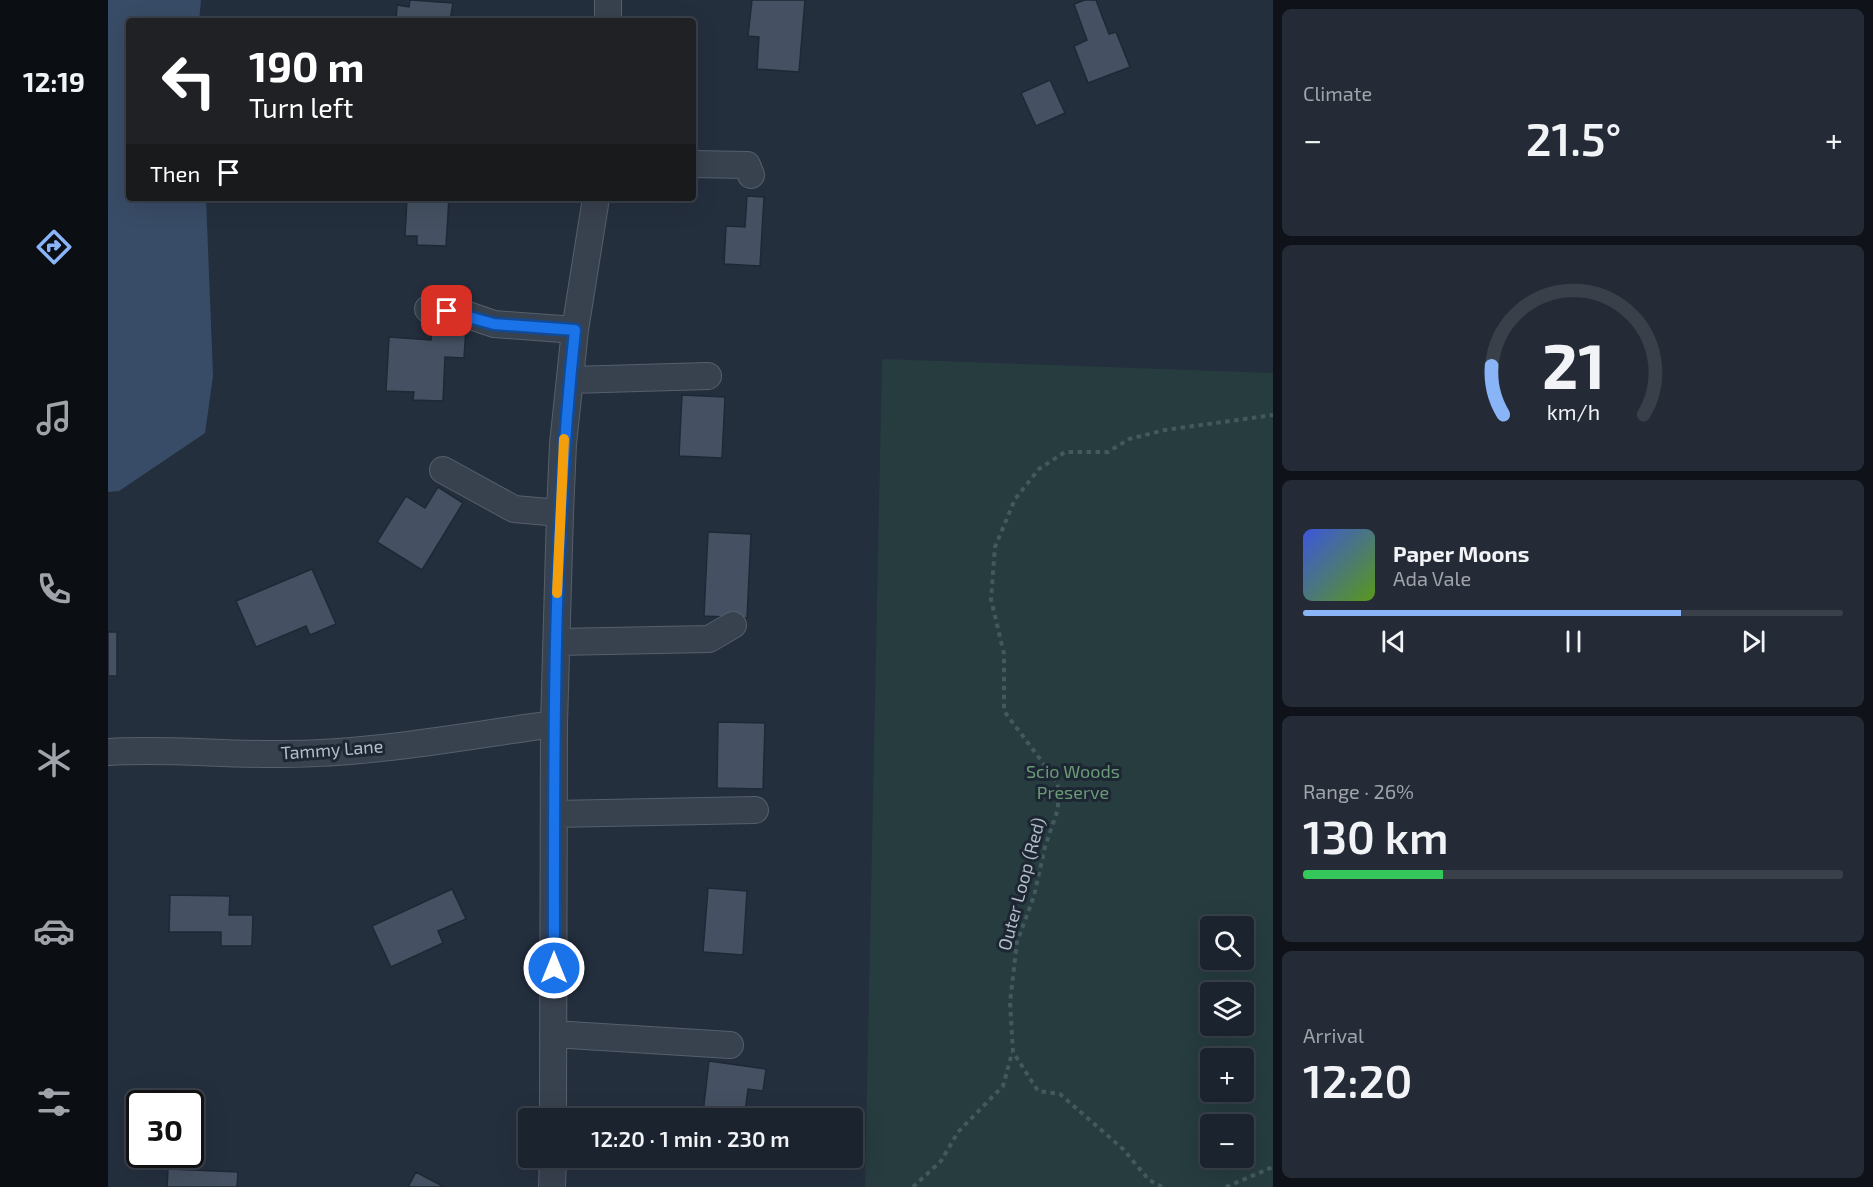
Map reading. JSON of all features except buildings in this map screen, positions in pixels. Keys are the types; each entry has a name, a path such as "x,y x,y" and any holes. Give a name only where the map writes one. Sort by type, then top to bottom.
{"street":[{"path":"608,0 608,18"},
{"path":"696,164 747,165 751,175"},
{"path":"553,1108 554,724 560,513 575,330 596,201"},
{"path":"428,309 465,314 494,324 575,330"},
{"path":"570,381 708,376"},
{"path":"443,470 514,509 560,513"},
{"path":"556,642 709,639 733,625"},
{"name":"Tammy Lane","path":"108,752 166,750 282,754 322,752 387,747 554,724"},
{"path":"554,814 755,810"},
{"path":"553,1034 730,1045"},
{"path":"552,1168 552,1187"}],"path":[{"name":"Outer Loop (Red)","path":"1162,1187 1149,1180 1123,1149 1060,1094 1038,1091 1013,1052 1010,1002 1017,942 1034,896 1045,846 1058,808 1058,783 1004,711 1004,654 991,599 995,547 1015,499 1040,469 1065,452 1108,452 1129,439 1165,430 1273,415"},
{"path":"913,1187 940,1161 958,1132 1003,1086 1013,1052"},
{"path":"1226,1187 1273,1167"}],"green space":[{"name":"Scio Woods Preserve","path":"882,359 1273,373 1273,1187 865,1187"}],"water":[{"path":"108,0 201,0 199,18 126,18 126,201 206,201 213,376 205,433 119,491 108,492"}],"slow traffic":[{"path":"557,593 564,439"}],"route":[{"path":"447,311 465,314 494,324 575,330 563,444 557,575 554,724 554,968"}]}
